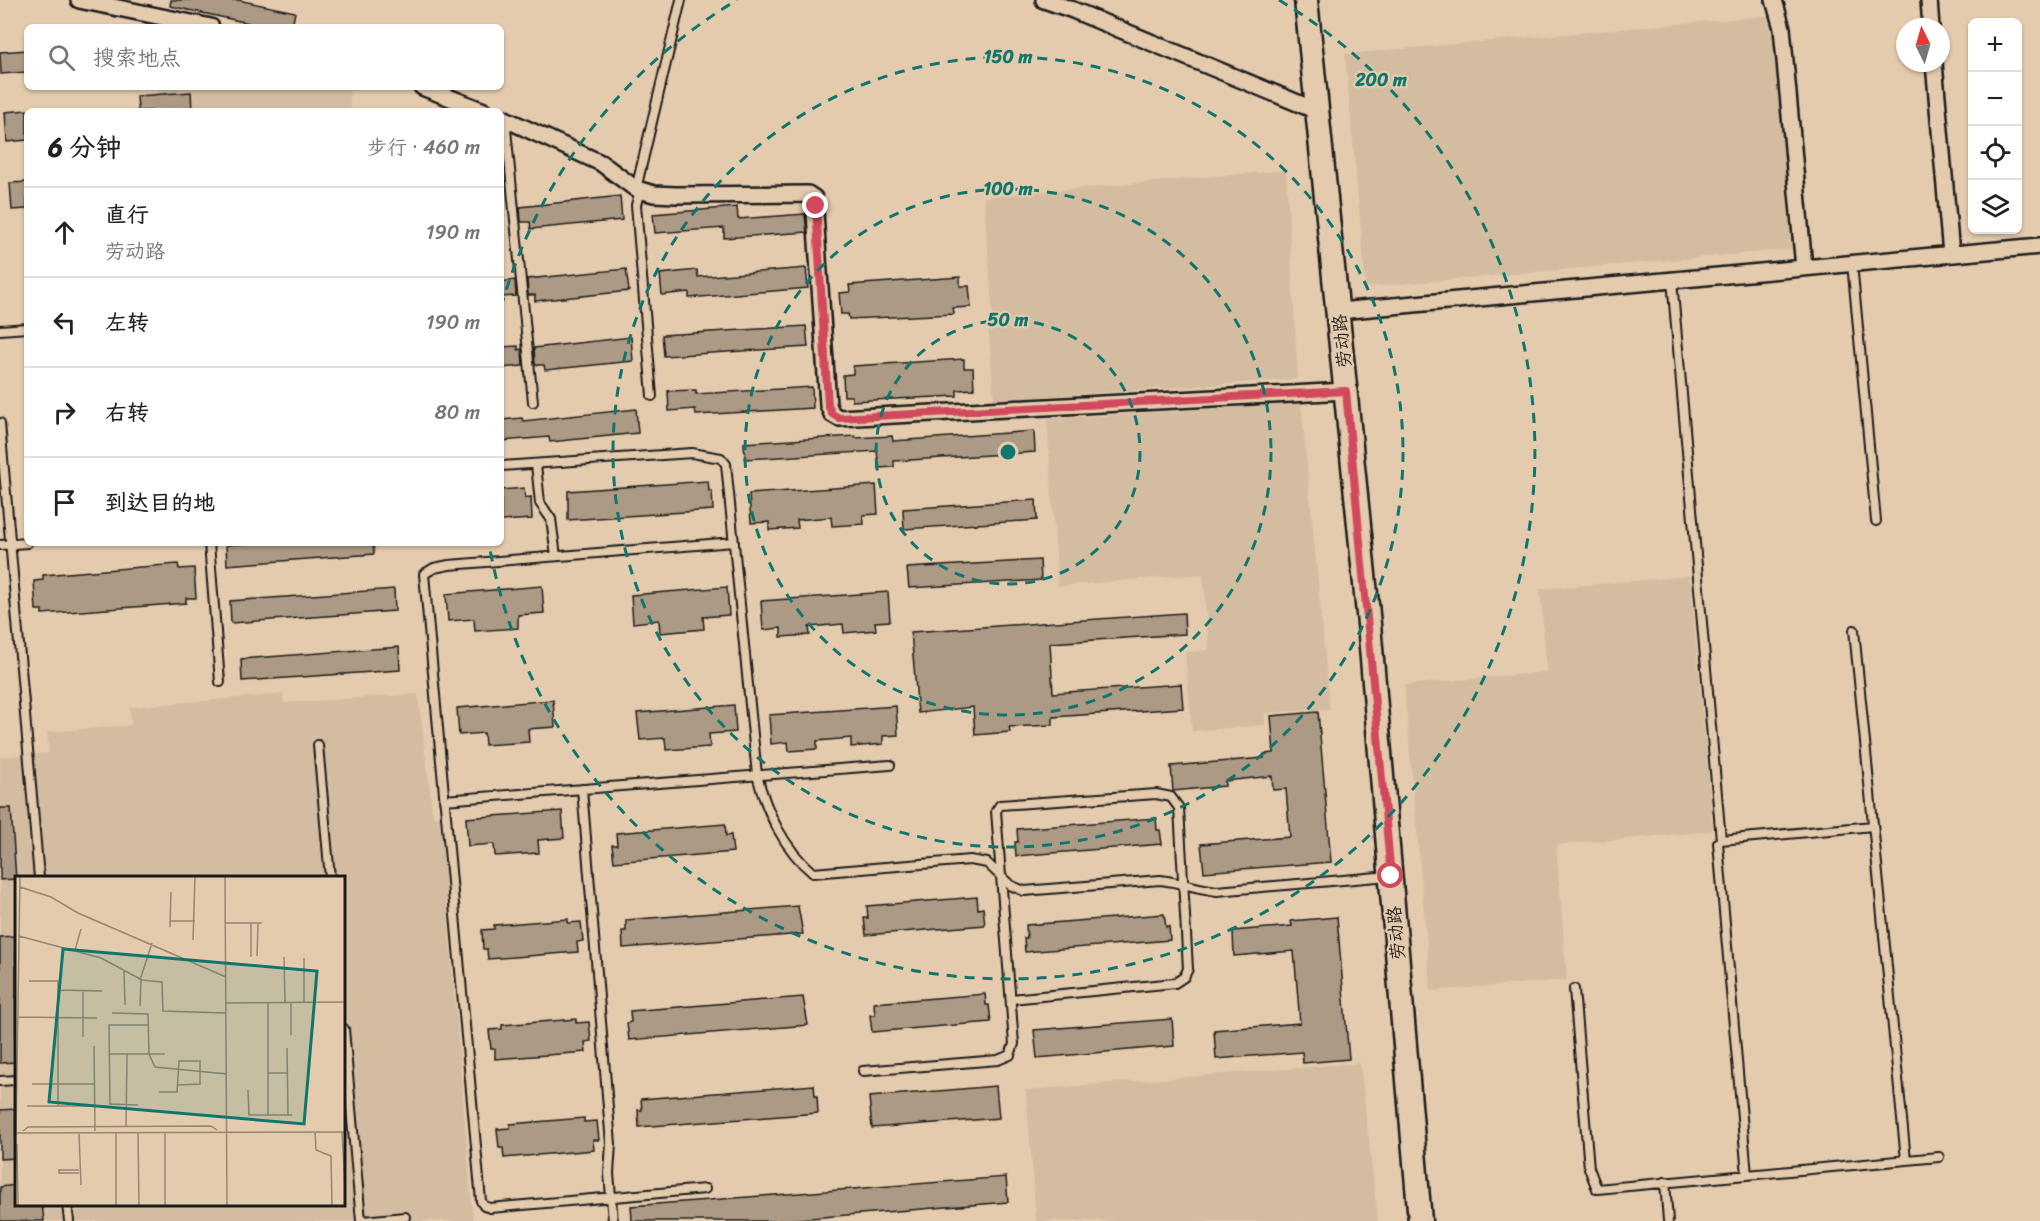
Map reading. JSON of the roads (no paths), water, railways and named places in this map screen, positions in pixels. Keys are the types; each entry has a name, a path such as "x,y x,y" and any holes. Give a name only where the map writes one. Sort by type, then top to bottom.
{"street":[{"path":"79,0 197,24"},
{"path":"1044,0 1317,111"},
{"name":"劳动路","path":"1306,0 1339,311 1420,1221"},
{"path":"1774,0 1782,28 1804,268"},
{"path":"1929,0 1930,18"},
{"path":"1935,72 1951,254"},
{"path":"430,90 476,108"},
{"path":"504,118 601,163 638,190 654,194 676,195 808,194 814,198 828,405 832,414 839,418 1346,391"},
{"path":"1339,311 2040,246"}],"lane":[{"path":"652,396 636,205 681,0"},
{"path":"504,127 533,402"},
{"path":"1851,264 1876,521"},
{"path":"1672,279 1721,840 1718,843 1747,1175"},
{"path":"0,330 24,328"},
{"path":"0,423 39,876"},
{"path":"504,466 692,453 721,458 726,464 757,775 762,796 779,831 792,851 813,873 970,860 987,862 1010,885 1024,891 1160,880 1197,889 1217,891 1391,876"},
{"path":"536,464 540,503 551,519 556,556"},
{"path":"705,1189 490,1208 484,1206 481,1201 424,574 434,568 449,565 734,542"},
{"path":"0,545 24,543"},
{"path":"209,546 220,682"},
{"path":"1854,630 1906,1160"},
{"path":"318,746 330,876"},
{"path":"444,800 890,765"},
{"path":"582,789 610,1144 609,1173 613,1221"},
{"path":"863,1071 998,1060 1010,1055 1014,1044 996,811 1000,805 1156,794 1171,797 1179,808 1188,969 1184,977 1175,982 1011,999"},
{"path":"1721,840 1873,826"},
{"path":"1574,989 1589,1168 1597,1189 1939,1157"},
{"path":"345,1060 362,1221 405,1217"},
{"path":"0,1081 15,1080"},
{"path":"1665,1182 1668,1221"},
{"path":"67,1206 69,1221"}]}
